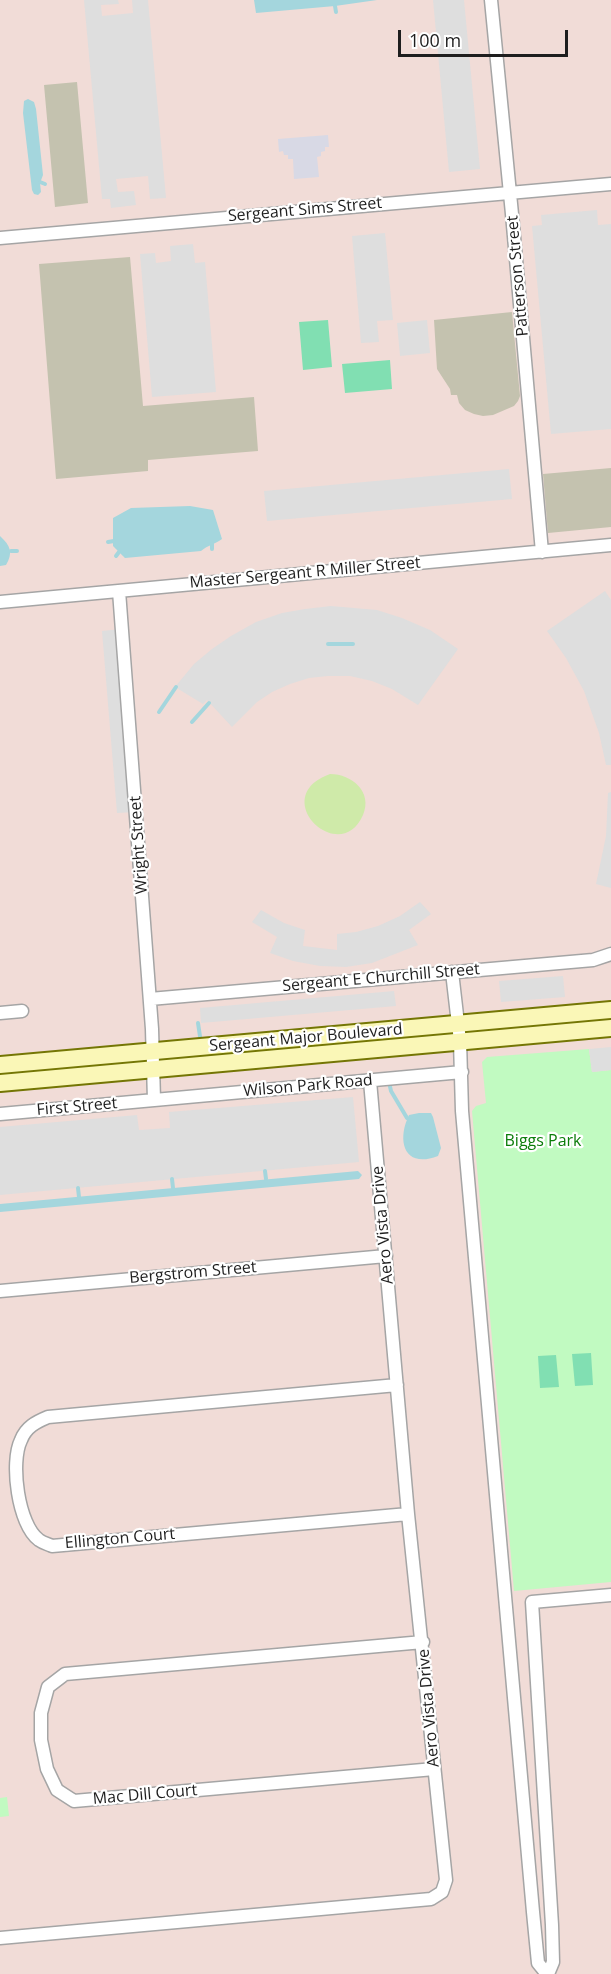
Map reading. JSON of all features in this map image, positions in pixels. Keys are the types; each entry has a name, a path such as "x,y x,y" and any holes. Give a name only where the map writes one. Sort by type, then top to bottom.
{"street":[{"name":"Patterson Street","path":"491,0 542,552"},
{"name":"Sergeant Sims Street","path":"0,238 611,184"},
{"name":"Master Sergeant R Miller Street","path":"0,602 611,545"},
{"name":"Wright Street","path":"119,591 150,999 154,1100"},
{"name":"Sergeant E Churchill Street","path":"150,999 593,960 611,954"},
{"path":"452,972 460,1041 462,1112 534,1922 538,1963 547,1974 553,1962 552,1925 532,1602 611,1595"},
{"name":"Sergeant Major Boulevard","path":"0,1065 611,1010"},
{"path":"0,1013 22,1011"},
{"name":"Sergeant Major Boulevard","path":"0,1083 154,1071 611,1028"},
{"name":"Wilson Park Road","path":"154,1100 462,1072"},
{"name":"Aero Vista Drive","path":"0,1938 432,1899 441,1892 446,1880 408,1514 370,1081"},
{"name":"First Street","path":"0,1114 154,1100"},
{"name":"Bergstrom Street","path":"0,1291 386,1256"},
{"name":"Ellington Court","path":"397,1385 48,1417 33,1423 20,1440 16,1484 27,1525 39,1540 52,1546 408,1514"},
{"name":"Mac Dill Court","path":"423,1642 65,1674 48,1687 41,1713 41,1740 47,1769 57,1790 74,1801 434,1769"}],"shaded area":[{"path":"0,0 611,0 611,1974 0,1974"},
{"path":"84,0 118,0 119,4 101,5 102,16 133,13 132,0 148,0 166,198 150,199 148,176 116,179 118,192 134,191 136,205 111,208 110,199 102,199"},
{"path":"433,0 464,0 480,169 449,172"},
{"path":"77,82 88,203 55,207 44,85"},
{"path":"328,135 329,147 325,147 321,156 317,157 319,177 294,179 293,159 288,159 288,155 284,155 283,151 279,152 278,139"},
{"path":"597,210 598,225 611,224 611,429 551,434 532,226 542,225 541,215"},
{"path":"385,233 393,320 377,321 379,342 361,343 352,236"},
{"path":"193,244 195,263 205,262 216,392 152,397 140,254 155,253 156,263 171,261 170,246"},
{"path":"130,257 143,406 254,397 258,451 148,460 148,471 56,479 39,264"},
{"path":"512,312 520,396 514,406 493,415 474,414 465,410 459,403 457,395 451,395 450,389 437,369 434,320"},
{"path":"427,320 430,353 400,356 397,323"},
{"path":"611,468 611,527 548,533 543,474"},
{"path":"509,469 512,499 267,521 264,491"},
{"path":"605,591 611,600 611,765 606,765 599,733 584,691 566,658 547,631"},
{"path":"331,606 377,610 402,618 430,630 458,649 418,705 392,689 372,681 350,676 309,678 272,692 257,702 232,727 207,700 203,704 175,687 194,664 212,649 256,622 282,613"},
{"path":"121,629 136,812 117,813 102,631"},
{"path":"611,792 611,888 596,884 606,836 608,793"},
{"path":"420,902 431,914 409,930 418,945 372,963 346,967 320,966 293,961 270,953 277,937 252,922 261,910 284,923 305,930 303,946 337,950 337,934 378,926 400,916"},
{"path":"563,976 565,997 501,1002 499,981"},
{"path":"394,991 396,1006 201,1023 200,1008"},
{"path":"611,1047 611,1070 592,1072 589,1049"},
{"path":"353,1097 359,1162 0,1195 0,1127 137,1115 139,1130 170,1128 169,1112"}],"green space":[{"path":"328,320 332,367 303,370 299,322"},
{"path":"390,360 392,389 345,393 342,364"},
{"path":"330,774 353,781 363,792 365,799 363,815 352,829 339,834 326,831 314,823 306,811 305,798 312,785"},
{"name":"Biggs Park","path":"589,1049 592,1072 611,1070 611,1582 514,1591 472,1111 476,1106 486,1103 482,1062 487,1057"},
{"path":"591,1353 593,1385 575,1386 572,1354"},
{"path":"556,1355 559,1387 540,1388 538,1356"},
{"path":"7,1797 9,1816 0,1817 0,1798"}],"water":[{"path":"254,0 377,0 256,13"},
{"path":"28,99 34,102 36,109 43,175 40,183 41,192 38,195 32,190 23,113 24,101"},
{"path":"190,506 213,510 222,539 201,551 125,558 113,546 113,518 131,508"},
{"path":"0,536 9,546 10,557 6,565 0,566"},
{"path":"431,1113 433,1117 441,1148 438,1156 418,1159 406,1150 403,1135 405,1125 409,1115"},
{"path":"358,1171 362,1175 359,1179 0,1212 0,1204"}],"waterway":[{"path":"335,6 336,12"},
{"path":"40,182 45,184"},
{"path":"108,542 114,541"},
{"path":"212,543 212,549"},
{"path":"11,551 17,551"},
{"path":"116,556 119,552"},
{"path":"328,644 353,644"},
{"path":"159,712 176,687"},
{"path":"192,722 209,703"},
{"path":"198,1023 201,1043"},
{"path":"389,1082 391,1091 407,1118"},
{"path":"265,1171 266,1179"},
{"path":"172,1179 173,1188"},
{"path":"78,1188 79,1197"}]}
